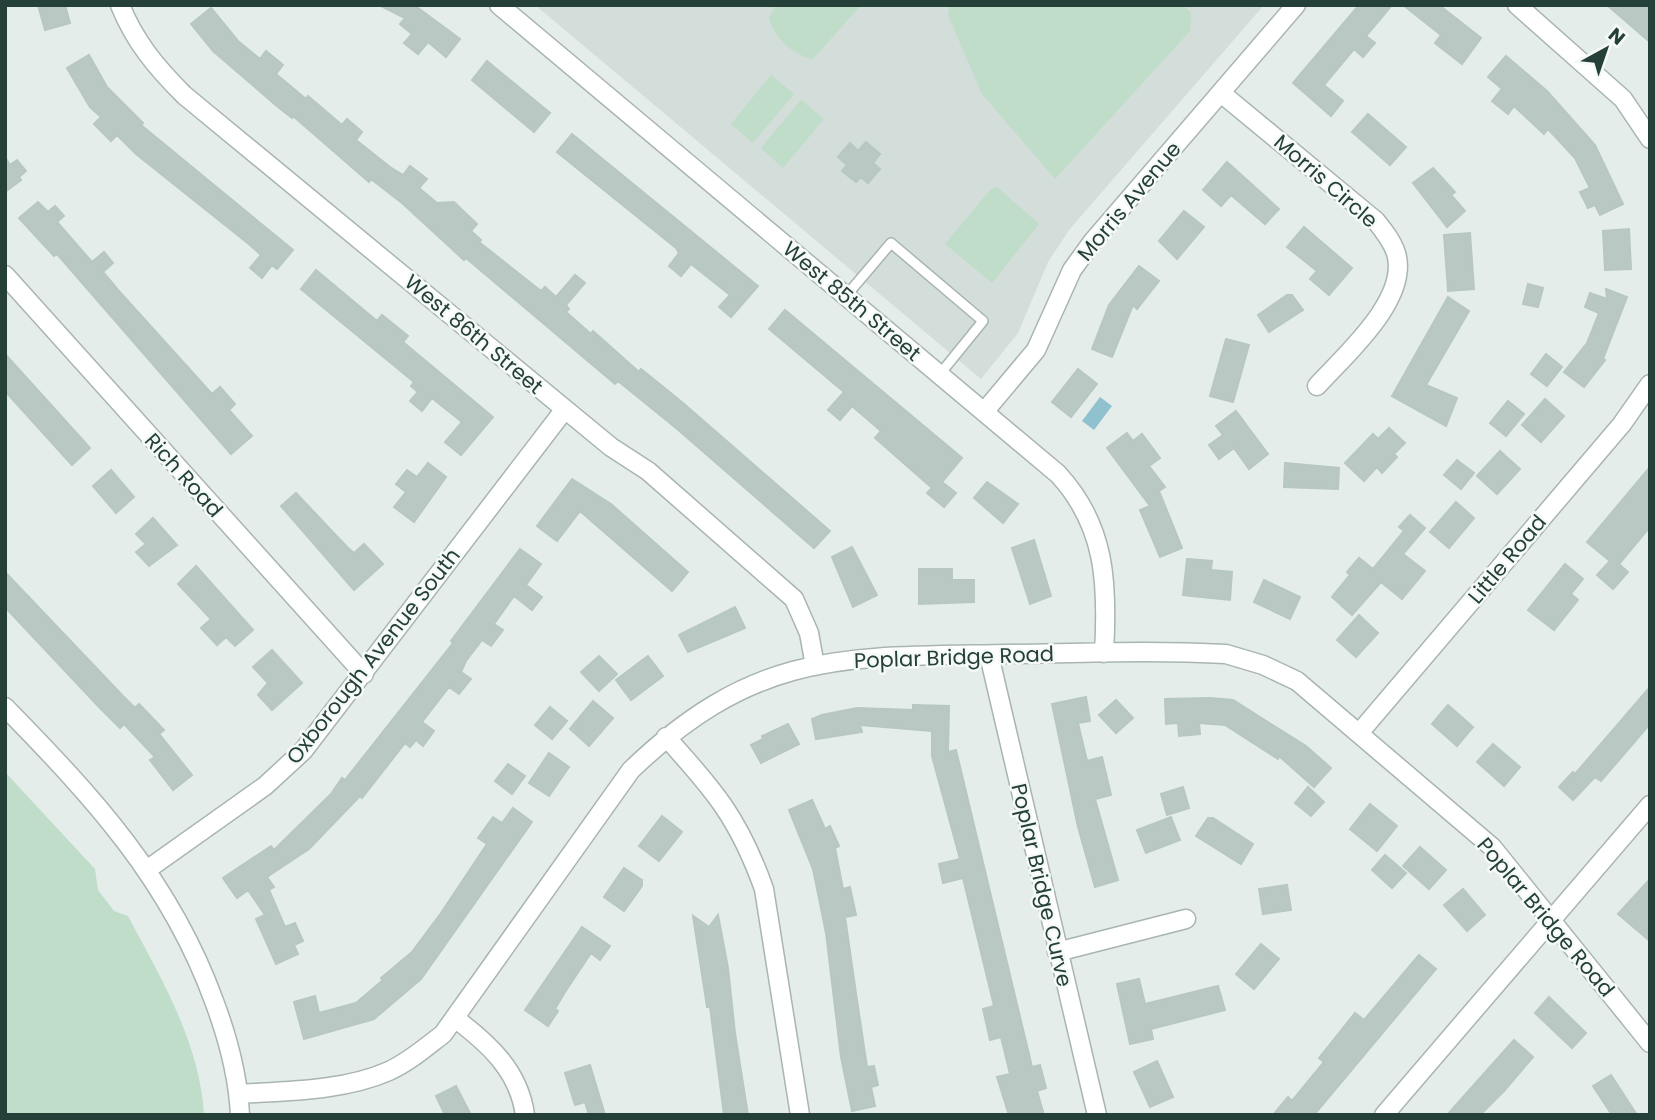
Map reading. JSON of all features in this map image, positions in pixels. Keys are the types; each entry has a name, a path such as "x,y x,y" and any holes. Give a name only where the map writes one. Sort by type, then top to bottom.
{"street":[{"name":"West 86th Street","path":"120,5 131,32 155,66 184,95 565,410 611,447 648,471 781,585 803,615 814,666"},
{"name":"West 85th Street","path":"499,5 1058,474 1077,495 1091,518 1100,543 1104,653"},
{"name":"Morris Avenue","path":"984,411 1036,351 1072,270 1093,241 1296,5"},
{"path":"1517,5 1623,99 1650,139"},
{"name":"Morris Circle","path":"1222,93 1376,221 1388,236 1397,255 1393,294 1383,311 1317,386"},
{"name":"Rich Road","path":"5,275 364,674"},
{"name":"Little Road","path":"1360,732 1622,424 1650,384"},
{"name":"Oxborough Avenue South","path":"148,869 265,786 303,751 565,410"},
{"name":"Poplar Bridge Road","path":"238,1094 326,1086 389,1071 418,1054 456,1019 603,806 631,770 666,737 706,708 743,687 788,671 848,659 912,654 1226,654 1263,665 1297,681 1492,847 1650,1043"},
{"name":"Poplar Bridge Curve","path":"989,655 1097,1115"},
{"path":"5,707 109,817 148,869 175,913 202,968 231,1048 240,1115"},
{"path":"666,737 714,790 736,823 755,866 768,914 800,1115"},
{"path":"1384,1115 1650,805"},
{"path":"1057,952 1186,919"},
{"path":"456,1019 501,1058 514,1081 525,1115"}],"lane":[{"path":"846,296 891,243 983,321 940,374"}],"shaded area":[{"path":"535,5 1264,5 1069,230 1048,262 1018,333 981,379"}],"green space":[{"path":"776,5 861,5 813,59 792,50 775,32 769,18"},
{"path":"950,5 1182,5 1191,13 1190,31 1055,179 982,94 948,15"},
{"path":"771,75 794,94 753,143 731,124"},
{"path":"801,100 824,119 783,168 761,148"},
{"path":"997,187 1039,224 992,283 945,244 991,189"},
{"path":"5,772 95,869 98,890 114,911 128,916 165,987 187,1037 201,1088 204,1115 5,1115"}],"water":[{"path":"1100,397 1112,406 1094,430 1082,421"}],"building":[{"path":"38,5 65,5 70,23 45,30"},
{"path":"379,5 414,5 460,39 446,57 428,42 418,54 404,43 412,34 400,24 405,18"},
{"path":"1359,5 1392,5 1366,36 1375,43 1363,57 1354,49 1324,85 1343,101 1331,116 1293,83"},
{"path":"1403,5 1439,5 1481,38 1462,64 1435,43 1441,35"},
{"path":"1607,5 1650,5 1650,42"},
{"path":"211,8 238,41 260,59 266,51 283,65 276,74 306,99 308,96 342,125 347,119 362,132 356,140 403,175 410,166 427,179 419,188 437,203 454,202 477,224 471,231 481,240 479,242 541,291 545,287 556,297 575,275 585,283 566,305 569,309 566,312 591,334 593,331 639,372 641,369 683,403 830,531 814,548 676,428 618,381 615,384 466,258 464,260 402,203 371,179 369,182 293,116 292,118 278,107 213,51 191,24"},
{"path":"89,55 107,87 143,123 141,125 293,250 277,269 272,265 262,278 250,268 261,255 136,154 117,135 111,141 94,124 101,117 90,107 67,68"},
{"path":"1506,56 1547,91 1595,145 1623,204 1600,215 1595,205 1588,208 1580,192 1590,188 1575,158 1548,129 1544,134 1514,106 1508,114 1492,101 1502,89 1488,77"},
{"path":"487,61 550,113 534,132 472,80"},
{"path":"1368,114 1406,147 1390,165 1352,132"},
{"path":"572,134 758,286 731,317 719,307 730,295 691,264 681,276 669,266 679,253 676,248 557,152"},
{"path":"866,142 880,154 873,163 880,169 868,183 861,177 856,182 842,171 847,165 838,157 850,143 858,151"},
{"path":"5,157 10,165 17,160 26,171 19,177 21,180 5,192"},
{"path":"1227,162 1279,209 1265,224 1231,195 1221,206 1203,190"},
{"path":"1433,168 1455,192 1451,195 1465,211 1447,227 1413,183"},
{"path":"38,202 48,212 55,206 64,216 57,222 92,262 104,252 113,263 103,272 118,290 212,394 220,387 235,404 229,410 252,436 231,454 57,254 54,256 19,218"},
{"path":"1184,211 1204,227 1177,259 1159,241"},
{"path":"1304,227 1352,268 1329,295 1310,279 1317,271 1287,247"},
{"path":"1629,229 1631,269 1605,270 1603,231"},
{"path":"1470,233 1474,289 1448,291 1444,235"},
{"path":"1139,266 1159,281 1137,309 1133,305 1112,357 1092,349 1109,305"},
{"path":"316,270 377,321 382,315 408,336 403,342 493,417 461,455 445,442 462,422 432,398 422,411 410,401 418,392 411,386 414,382 301,289"},
{"path":"1528,284 1543,288 1538,307 1523,304"},
{"path":"1606,289 1627,297 1603,359 1605,360 1584,387 1564,372 1587,343 1599,313 1585,307 1590,293 1607,299"},
{"path":"1287,295 1292,295 1303,310 1269,332 1258,315"},
{"path":"1448,297 1469,311 1426,385 1457,398 1446,426 1392,396"},
{"path":"785,310 962,458 942,482 956,493 944,507 927,493 932,488 875,438 881,431 852,406 840,420 828,410 844,392 769,329"},
{"path":"1226,339 1249,345 1233,402 1210,396"},
{"path":"5,354 90,448 72,465 5,391"},
{"path":"1546,354 1562,367 1547,386 1531,374"},
{"path":"1078,369 1097,384 1071,417 1052,402"},
{"path":"1545,399 1564,416 1541,442 1522,425"},
{"path":"1508,401 1524,414 1506,436 1490,423"},
{"path":"1236,411 1268,454 1249,469 1234,448 1219,459 1209,445 1223,435 1216,426"},
{"path":"1389,428 1405,443 1394,454 1397,457 1382,473 1377,467 1364,481 1345,463 1373,434 1378,439"},
{"path":"1127,433 1133,441 1142,434 1160,458 1149,466 1165,487 1159,491 1182,548 1160,557 1140,510 1150,506 1107,448"},
{"path":"1500,451 1520,469 1497,494 1477,476"},
{"path":"1457,460 1474,473 1461,489 1444,475"},
{"path":"428,463 446,477 414,522 394,507 406,492 396,484 407,470 417,477"},
{"path":"1285,463 1339,468 1338,489 1284,487"},
{"path":"1650,467 1650,527 1619,564 1628,572 1613,589 1597,575 1610,561 1587,542"},
{"path":"111,470 134,497 116,513 93,486"},
{"path":"572,479 611,504 688,572 672,591 580,511 557,541 537,526"},
{"path":"987,482 1018,504 1003,523 974,498"},
{"path":"296,493 354,553 364,544 383,564 354,590 281,506"},
{"path":"1456,502 1474,518 1449,548 1430,532"},
{"path":"1410,515 1425,528 1403,554 1425,571 1402,599 1381,582 1352,615 1332,597 1350,575 1347,572 1359,558 1373,569 1404,531 1399,527"},
{"path":"153,518 177,545 149,566 136,552 146,544 136,534"},
{"path":"1034,540 1051,596 1030,604 1012,548"},
{"path":"852,547 877,595 853,607 832,557"},
{"path":"520,549 541,564 526,585 542,597 532,610 514,596 494,624 503,630 491,646 482,640 466,661 461,672 471,679 459,694 449,687 422,722 434,731 423,746 416,740 410,747 405,743 362,798 360,796 309,849 267,877 274,887 269,890 285,927 295,923 303,941 294,945 298,954 276,964 256,919 265,915 248,890 237,898 223,878 271,846 274,850 331,794 342,778 345,780 453,643 451,641"},
{"path":"1187,559 1212,561 1211,570 1232,572 1230,600 1183,595"},
{"path":"1565,564 1583,579 1571,594 1578,600 1554,630 1528,610"},
{"path":"196,566 253,630 235,646 226,637 217,645 201,628 211,619 178,584"},
{"path":"919,569 952,569 952,580 974,580 974,602 919,604"},
{"path":"5,572 135,708 139,704 164,730 159,734 192,775 173,790 150,760 155,757 124,724 120,728 99,707 5,607"},
{"path":"1264,580 1300,597 1290,619 1254,602"},
{"path":"735,607 745,628 688,652 679,635"},
{"path":"1359,615 1378,633 1356,657 1337,640"},
{"path":"272,650 302,683 272,710 258,695 268,683 253,667"},
{"path":"599,656 617,674 599,691 581,672"},
{"path":"648,656 663,676 631,700 616,680"},
{"path":"1650,687 1650,724 1601,781 1595,777 1573,800 1559,787 1573,772 1575,774"},
{"path":"1086,697 1090,721 1078,723 1087,761 1102,757 1111,795 1095,799 1118,880 1095,887 1078,827 1052,704"},
{"path":"1165,699 1233,700 1306,746 1331,768 1314,787 1279,756 1278,759 1225,725 1199,723 1200,734 1179,736 1178,723 1166,724"},
{"path":"1116,700 1133,718 1116,733 1099,715"},
{"path":"593,701 613,718 589,746 570,729"},
{"path":"913,705 949,706 948,752 956,750 1032,1067 1040,1065 1046,1088 1037,1091 1044,1115 1009,1115 997,1077 1010,1074 1001,1037 990,1040 983,1009 994,1006 963,878 943,883 939,864 960,859 932,756 932,731 860,725 862,732 816,739 812,719 822,715 857,708 913,710"},
{"path":"1448,705 1473,727 1457,746 1432,724"},
{"path":"550,707 567,721 552,739 535,725"},
{"path":"788,724 799,744 761,763 751,745 763,739 762,736"},
{"path":"1493,744 1520,767 1504,786 1477,762"},
{"path":"549,753 569,767 549,796 529,783"},
{"path":"508,764 525,776 512,794 495,781"},
{"path":"1183,787 1189,808 1167,815 1161,794"},
{"path":"1308,787 1324,802 1311,816 1295,803"},
{"path":"812,800 825,829 830,826 839,846 835,848 843,889 850,887 856,915 845,917 867,1067 874,1066 878,1085 871,1087 875,1106 852,1111 841,1057 826,933 813,869 789,810"},
{"path":"1370,804 1397,826 1377,851 1350,829"},
{"path":"513,808 532,822 421,979 374,1019 304,1039 294,1002 315,996 319,1013 356,1003 383,980 381,978 412,952 441,913 487,844 478,838 493,817 502,823"},
{"path":"662,816 682,832 659,861 639,846"},
{"path":"1171,817 1180,840 1146,853 1137,830"},
{"path":"1208,818 1213,818 1253,844 1241,864 1196,836"},
{"path":"1420,847 1446,870 1429,889 1403,866"},
{"path":"1385,855 1406,873 1392,888 1372,870"},
{"path":"624,868 642,880 642,886 624,911 604,897"},
{"path":"1650,879 1650,941 1618,914"},
{"path":"1287,885 1291,910 1263,914 1259,889"},
{"path":"1463,889 1485,915 1467,931 1444,905"},
{"path":"718,915 748,1115 724,1115 710,1007 707,1007 693,916 709,927"},
{"path":"582,927 610,946 600,960 591,953 565,992 555,1009 558,1011 548,1026 525,1010"},
{"path":"1261,944 1279,959 1254,989 1236,974"},
{"path":"1419,955 1436,969 1314,1115 1273,1115 1288,1097 1292,1101 1324,1062 1319,1058 1355,1013 1364,1020"},
{"path":"1139,979 1145,1004 1218,986 1225,1010 1151,1029 1153,1039 1130,1044 1117,984"},
{"path":"1549,997 1586,1033 1572,1048 1535,1013"},
{"path":"1514,1040 1533,1057 1504,1091 1480,1115 1447,1115"},
{"path":"1157,1061 1173,1097 1150,1107 1134,1072"},
{"path":"590,1065 605,1115 589,1115 585,1102 575,1105 565,1073"},
{"path":"1611,1075 1637,1115 1612,1115 1593,1086"},
{"path":"456,1086 471,1115 445,1115 436,1096"}]}
